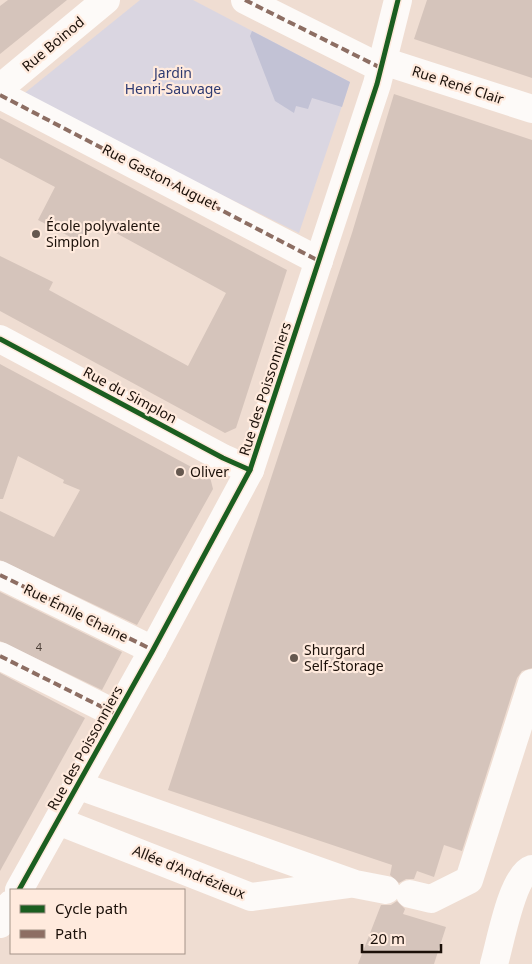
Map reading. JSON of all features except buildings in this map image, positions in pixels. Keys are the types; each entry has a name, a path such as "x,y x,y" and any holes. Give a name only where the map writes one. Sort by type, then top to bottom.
{"street":[{"name":"Rue Boinod","path":"0,88 106,0"},
{"name":"Rue René Clair","path":"246,0 382,64 532,109"},
{"name":"Rue des Poissonniers","path":"20,889 153,650 250,470 382,64 398,0"},
{"name":"Rue Gaston Auguet","path":"0,95 319,261"},
{"name":"Rue du Simplon","path":"0,339 223,458 250,470"},
{"name":"Rue Émile Chaine","path":"0,575 153,650"},
{"path":"0,656 116,714"},
{"name":"Allée d'Andrézieux","path":"78,785 355,884 431,899 469,880 532,683"},
{"name":"Allée d'Andrézieux","path":"58,821 251,897 355,884"},
{"path":"494,964 517,883 532,869"},
{"path":"0,924 10,906"}],"green space":[{"name":"Jardin Henri-Sauvage","path":"140,0 193,0 350,82 299,233 21,96"}],"shaded area":[{"path":"252,31 350,82 342,107 312,98 308,109 296,106 294,113 275,101 250,36"}],"marked path":[{"path":"245,0 381,68"},
{"path":"0,95 319,261"},
{"path":"0,575 153,650"},
{"path":"0,656 116,714"}],"cycle path":[{"path":"20,889 153,650 250,470 377,84 398,0"},
{"path":"0,339 223,458 250,470"}],"place":[{"name":"École polyvalente Simplon","path":"36,234"},
{"name":"Oliver","path":"180,472"},
{"name":"Shurgard Self-Storage","path":"294,658"}]}
